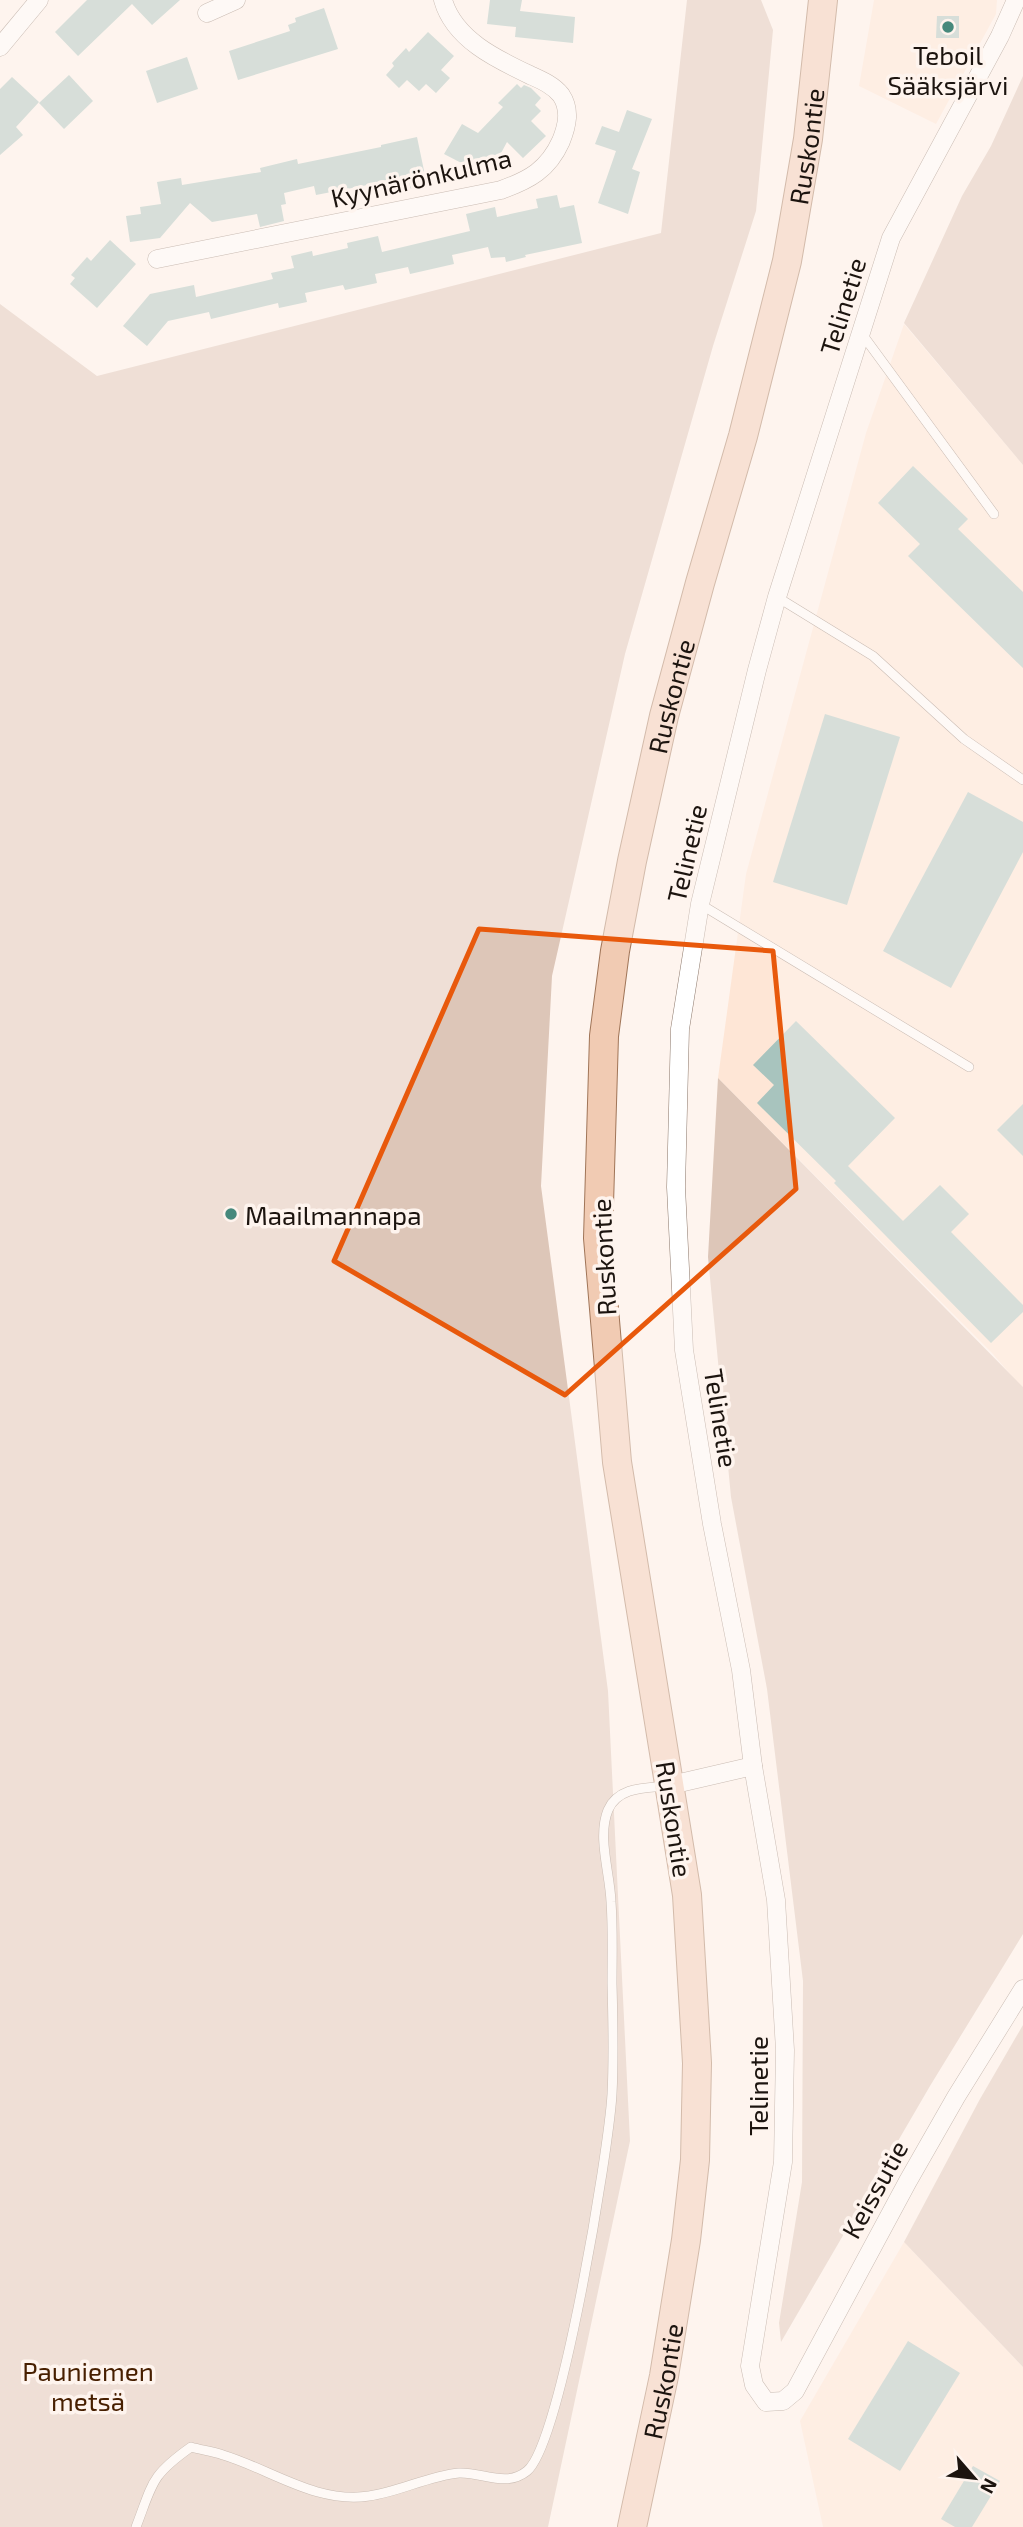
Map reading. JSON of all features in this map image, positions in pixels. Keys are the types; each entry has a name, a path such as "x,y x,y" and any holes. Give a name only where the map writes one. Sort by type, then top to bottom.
{"main road":[{"name":"Ruskontie","path":"632,2527 664,2376 686,2240 695,2160 697,2063 687,1895 616,1449 598,1238 604,1035 629,873 664,716 699,583 743,436 787,261 808,139 822,0"}],"street":[{"path":"0,47 39,0"},
{"path":"207,13 236,0"},
{"name":"Kyynärönkulma","path":"157,260 501,190 527,181 545,166 560,144 568,123 566,106 561,95 551,85 488,54 471,41 456,24 443,0"},
{"name":"Telinetie","path":"766,2402 754,2385 750,2367 783,2162 785,2050 776,1900 753,1766 741,1670 712,1524 684,1350 676,1187 680,1042 700,904 757,670 777,597 891,238 1000,36 1016,0"},
{"path":"671,1785 753,1766"},
{"name":"Keissutie","path":"766,2402 783,2401 794,2391 908,2181 1023,1989"}],"lane":[{"path":"862,334 994,514"},
{"path":"777,597 873,656 964,739 1023,779"},
{"path":"700,904 968,1067"},
{"path":"136,2527 151,2484 166,2465 191,2448 223,2455 293,2484 331,2495 367,2496 461,2473 509,2480 528,2470 539,2455 552,2418 593,2232 612,2096 611,1901 604,1825 609,1807 620,1796 631,1790 671,1785"}],"highlighted area":[{"path":"479,929 773,951 796,1189 565,1395 334,1261"}],"shaded area":[{"path":"874,0 997,0 996,14 936,124 859,86"},
{"path":"904,324 1023,465 1023,1389 992,1353 718,1078 746,874 866,433"},
{"path":"904,2242 1023,2367 1023,2527 823,2527 800,2421"}],"green space":[{"name":"Pauniemen metsä","path":"687,0 761,0 773,30 756,211 713,346 625,654 552,976 541,1186 608,1691 630,2141 548,2527 0,2527 0,304 97,376 661,233"},
{"path":"1023,76 1023,465 904,323 962,196 991,146"},
{"path":"718,1078 1023,1387 1023,1934 930,2086 781,2342 779,2323 802,2182 803,1981 767,1689 731,1497 708,1257"},
{"path":"1023,2025 1023,2367 904,2242 980,2099"}],"building":[{"path":"87,0 180,0 152,25 132,4 78,56 55,32"},
{"path":"490,0 522,0 520,11 575,17 573,43 515,37 516,27 487,24"},
{"path":"324,8 338,49 238,80 229,51 290,31 288,25 296,22 295,18"},
{"name":"Teboil Sääksjärvi","path":"937,16 959,16 959,38 936,38"},
{"path":"428,32 454,56 441,70 450,78 436,93 426,84 419,91 407,80 399,88 386,75 394,66 392,63 406,48 409,52"},
{"path":"187,57 198,89 157,103 146,71"},
{"path":"69,75 93,101 64,129 39,103"},
{"path":"12,77 39,102 16,127 23,135 0,155 0,89"},
{"path":"517,84 521,88 524,85 531,88 541,98 535,105 541,111 531,121 546,136 523,158 507,142 493,168 478,160 473,169 444,154 462,124 478,133 503,107 498,103"},
{"path":"627,110 652,119 632,169 640,172 628,214 598,203 616,151 595,144 602,126 619,132"},
{"path":"417,137 427,185 399,191 398,184 389,186 388,181 316,195 314,186 284,193 286,204 281,205 284,221 260,227 257,214 212,222 190,203 160,238 130,242 126,216 141,214 140,207 161,204 157,182 181,178 182,185 261,172 260,168 297,159 298,164"},
{"path":"557,195 560,208 574,205 582,243 525,255 526,257 506,262 505,257 491,258 488,247 452,255 454,264 410,274 408,267 375,274 377,283 345,290 343,285 305,293 307,302 279,308 278,303 211,319 209,312 168,321 147,346 123,326 150,294 194,285 196,297 273,279 271,273 294,268 291,256 312,251 313,256 348,248 347,243 378,236 382,252 470,231 466,214 495,207 497,217 538,208 536,199"},
{"path":"110,240 136,264 97,308 70,284 75,278 71,275 87,257 91,261"},
{"path":"913,466 968,519 958,529 1023,592 1023,668 908,556 920,544 878,503"},
{"path":"825,714 900,737 847,905 773,882"},
{"path":"968,792 1023,822 1023,852 951,988 883,951"},
{"path":"796,1021 895,1118 848,1166 903,1221 940,1185 969,1214 951,1232 1023,1305 1023,1312 991,1343 834,1183 836,1181 757,1103 774,1085 753,1065"},
{"path":"1023,1104 1023,1156 997,1130"},
{"path":"908,2341 960,2373 900,2471 848,2439"},
{"path":"973,2466 1000,2481 972,2527 955,2527 941,2519"}],"place":[{"name":"Teboil Sääksjärvi","path":"948,27"},
{"name":"Maailmannapa","path":"231,1214"}]}
